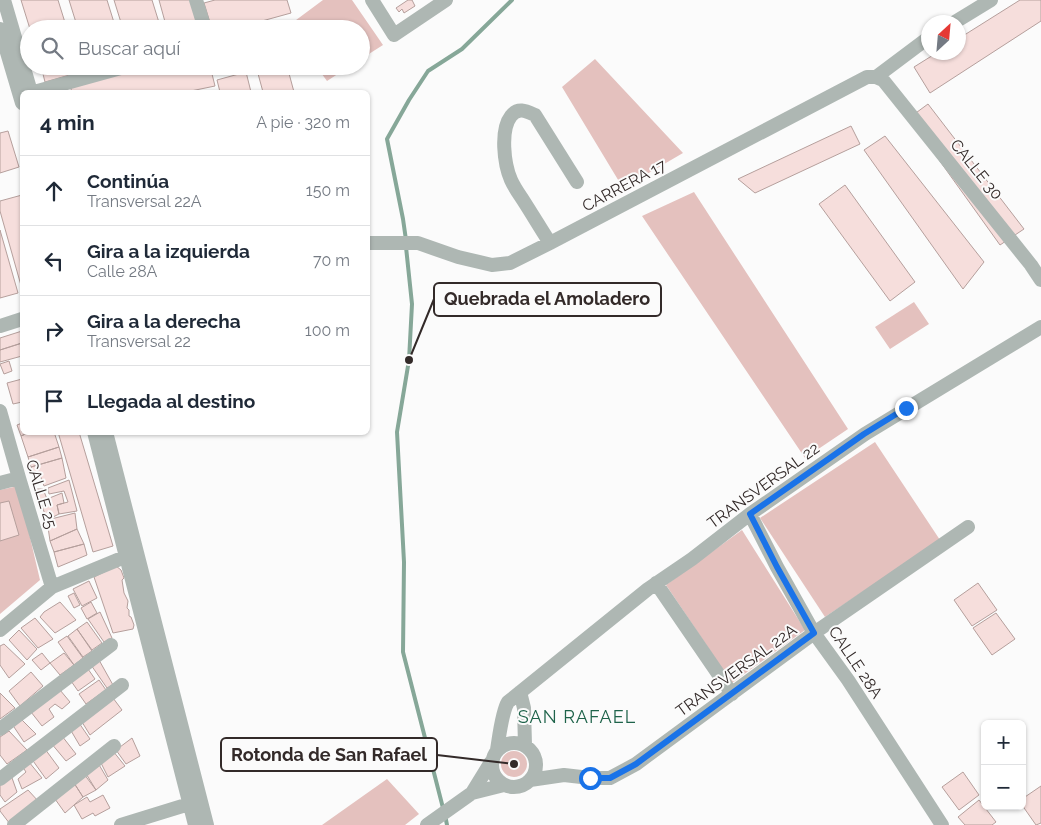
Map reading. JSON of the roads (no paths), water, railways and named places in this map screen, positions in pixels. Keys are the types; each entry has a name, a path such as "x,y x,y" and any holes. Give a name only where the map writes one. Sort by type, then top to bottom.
{"street":[{"path":"4,0 20,53"},
{"path":"198,0 202,20"},
{"path":"372,0 394,34 446,0"},
{"path":"966,15 991,0"},
{"path":"0,29 20,96"},
{"path":"880,79 921,44"},
{"path":"27,75 31,90"},
{"path":"39,90 95,75"},
{"name":"CARRERA 17","path":"370,243 418,243 458,257 492,265 510,262 550,243 866,77 880,79"},
{"name":"CALLE 30","path":"880,79 1031,265 1041,280"},
{"path":"550,243 511,181 504,144 508,120 514,112 521,110 535,115 577,182"},
{"path":"0,326 20,320"},
{"name":"TRANSVERSAL 22","path":"472,793 494,756 506,705 520,692 656,583 864,434 1041,327"},
{"name":"CALLE 25","path":"0,411 52,587"},
{"path":"95,435 194,825"},
{"path":"107,435 208,825"},
{"path":"0,482 19,478"},
{"name":"CALLE 28A","path":"750,514 814,633 848,680 942,825"},
{"name":"TRANSVERSAL 22A","path":"564,775 610,778 636,764 814,633 968,527"},
{"path":"0,630 52,587 126,556"},
{"path":"656,583 732,694"},
{"path":"0,729 111,645"},
{"path":"0,779 122,685"},
{"path":"520,692 524,708 525,745"},
{"path":"510,742 525,745 530,749 536,760 534,774 524,784 511,787 504,785 494,776 492,769 494,756 502,745 510,742"},
{"path":"14,825 114,746"},
{"path":"536,760 564,775"},
{"path":"530,780 564,775"},
{"path":"429,823 472,793 504,785"},
{"path":"121,825 189,804"}],"waterway":[{"path":"406,240 387,139 428,71 462,49 512,0"},
{"path":"406,247 412,304 409,360 397,432 404,562 403,652 443,808"},
{"path":"445,815 447,825"}],"place":[{"name":"Quebrada el Amoladero","path":"409,360"},
{"name":"Rotonda de San Rafael","path":"514,764"}],"district":[{"name":"SAN RAFAEL","path":"577,717"}]}
